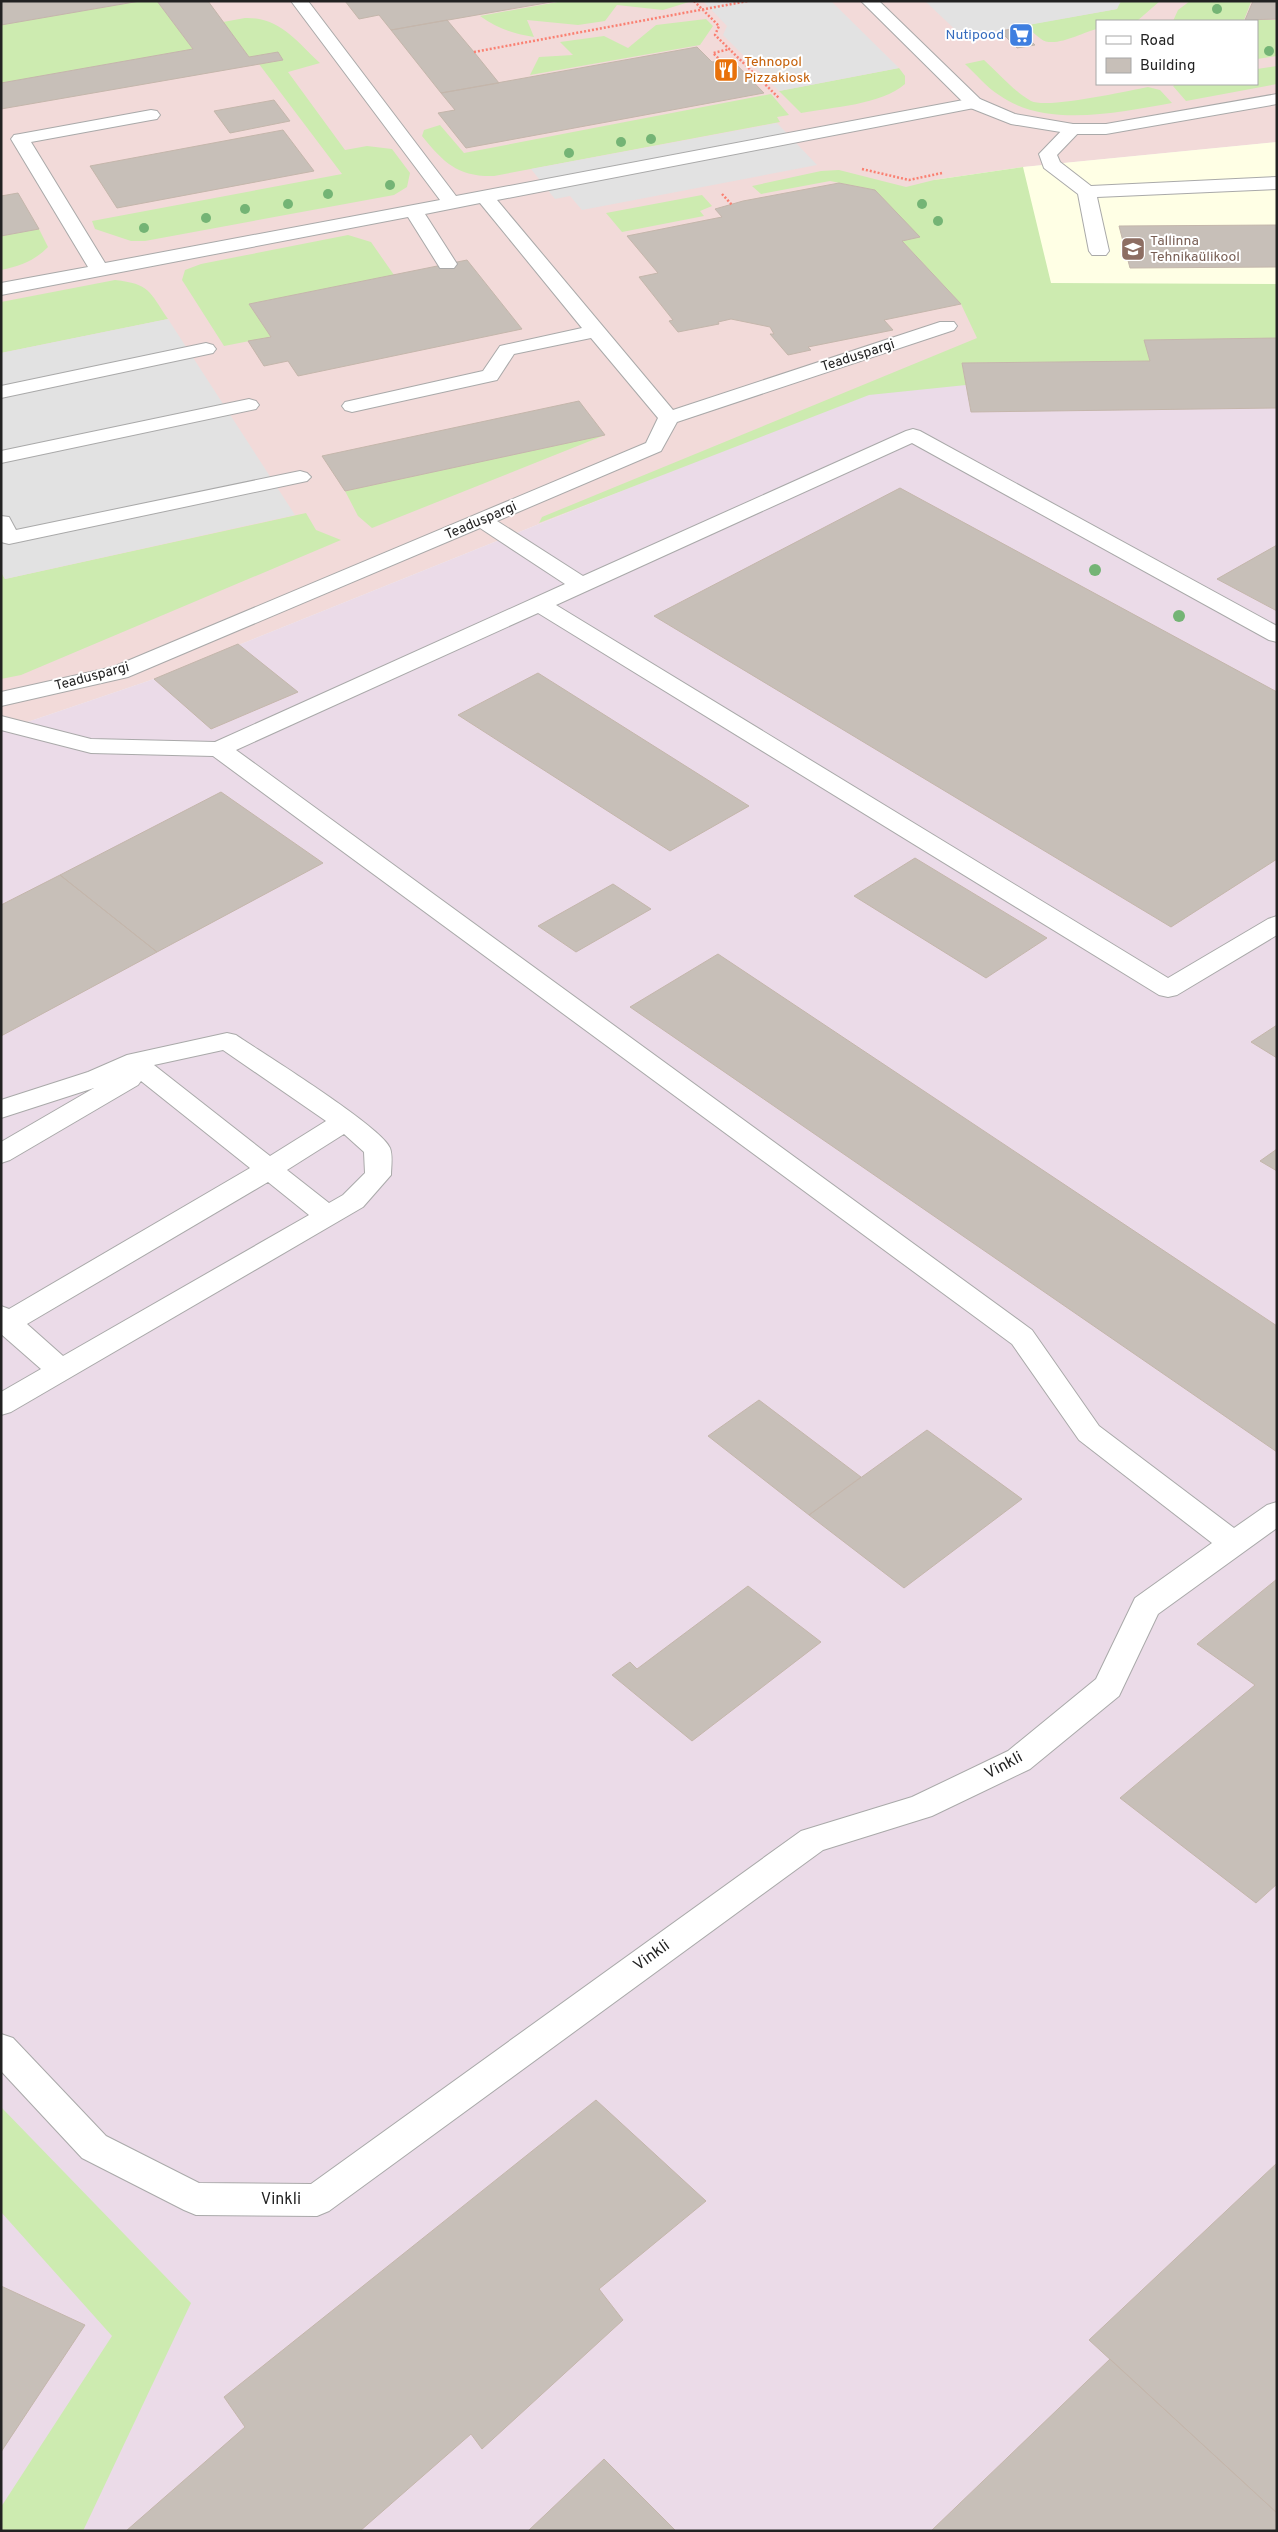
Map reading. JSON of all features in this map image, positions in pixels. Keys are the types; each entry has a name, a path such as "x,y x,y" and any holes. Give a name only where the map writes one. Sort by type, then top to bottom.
{"street":[{"path":"299,1 451,202"},
{"path":"869,1 974,103 1011,119 1073,129 1106,129 1277,99"},
{"path":"1,289 974,103"},
{"path":"100,270 20,140 151,115"},
{"path":"1073,129 1048,154 1051,164 1087,192 1277,183"},
{"path":"1087,192 1099,251"},
{"path":"484,196 508,228 669,418"},
{"path":"413,210 447,264"},
{"name":"Teaduspargi","path":"1,699 120,672 654,447 669,418 947,326"},
{"path":"352,406 490,376 507,350 595,331"},
{"path":"1,392 206,349"},
{"path":"1,457 249,405"},
{"path":"1,723 91,746 219,749 913,435 1277,635"},
{"path":"1,522 9,538 300,477"},
{"path":"482,520 582,585"},
{"path":"539,604 1168,989 1277,924"},
{"path":"219,749 1022,1337 1089,1433 1234,1544"},
{"path":"1,1109 97,1078 136,1061 227,1041 345,1121 377,1149 378,1175 353,1201 1,1405"},
{"path":"1,1154 143,1070"},
{"path":"97,1078 143,1070 327,1215"},
{"path":"60,1370 4,1321 268,1170 345,1121"},
{"name":"Vinkli","path":"1,2048 94,2147 196,2200 317,2200 812,1840 921,1807 1019,1760 1108,1687 1146,1606 1277,1513"}],"path":[{"path":"694,1 719,26 715,35 780,99"},
{"path":"474,52 748,1"},
{"path":"721,61 714,52 730,50"},
{"path":"855,168 909,180 942,173"}],"shaded area":[{"path":"1,1 1277,1 1277,142 1023,167 1049,325 686,465 154,679 1,731"},
{"path":"703,1 831,1 899,68 779,91 723,35 727,26"},
{"path":"925,1 1121,1 1117,9 963,37"},
{"path":"777,123 817,165 582,210 570,196 555,199 531,169"},
{"name":"Tallinna Tehnikaülikool","path":"1277,142 1277,318 1049,325 934,180 1023,167"},
{"path":"1277,318 1277,2531 1,2531 1,731 154,679 686,465 1049,325"},
{"path":"168,319 295,515 5,579 1,572 1,353"}],"green space":[{"path":"140,1 157,1 193,49 1,83 1,25"},
{"path":"563,1 689,2 663,10 617,5 605,21 578,25 527,20 534,37 506,30 480,16"},
{"path":"1119,1 1160,1 1138,20 1096,20 1096,29 1061,41 1047,42 1026,25 1117,9"},
{"path":"1190,1 1251,2 1244,20 1173,20 1178,10"},
{"path":"245,18 257,19 278,26 320,63 288,72 345,150 367,146 392,149 410,173 407,187 394,195 145,241 131,241 95,229 92,221 342,174 259,64 283,60 278,53 249,57 223,22"},
{"path":"706,19 713,26 700,45 530,75 539,57 573,55 560,42 604,36 628,48 656,25"},
{"path":"1258,20 1277,20 1277,56 1258,59"},
{"path":"984,60 1013,88 1031,101 1053,103 1070,101 1148,87 1160,90 1172,103 1084,115 1061,115 1039,112 1018,105 994,92 965,64"},
{"path":"1277,66 1277,84 1186,101 1173,86 1258,85 1258,69"},
{"path":"899,68 905,76 905,84 883,97 856,104 801,113 779,91"},
{"path":"771,94 789,115 777,117 780,122 494,176 481,176 461,171 437,154 422,136 424,130 440,125 464,153"},
{"path":"1023,167 1051,283 1277,284 1277,338 1145,340 1150,361 962,363 966,385 869,395 539,523 542,517 977,338 961,304 902,241 919,237 875,190 830,181 761,194 752,186 821,171 839,170 906,187 934,180"},
{"path":"702,195 712,206 700,211 704,216 622,232 606,213"},
{"path":"39,229 48,247 38,256 27,262 1,270 1,236"},
{"path":"348,235 371,242 394,275 249,304 271,337 224,346 182,280 185,270 201,264"},
{"path":"115,280 135,284 148,290 168,319 1,353 1,302"},
{"path":"605,435 372,528 358,516 345,491"},
{"path":"306,513 316,530 341,540 21,675 1,679 1,572 5,579"},
{"path":"1,2107 191,2303 83,2531 1,2531 1,2507 112,2336 1,2212"}],"building":[{"path":"1,1 140,1 1,25"},
{"path":"157,1 208,1 249,57 278,52 283,60 1,109 1,83 193,49"},
{"path":"345,1 557,1 391,30 379,15 359,19"},
{"path":"1253,1 1277,1 1277,19 1245,20"},
{"path":"447,20 499,83 441,93 391,30"},
{"path":"1018,28 1035,45 1017,48 1000,31"},
{"path":"697,47 712,62 731,59 764,93 466,148 438,113 455,110 441,93"},
{"path":"274,100 290,121 230,133 214,111"},
{"path":"283,130 314,171 117,208 90,166"},
{"path":"839,183 875,190 920,237 902,241 961,304 884,320 893,330 808,347 811,350 788,355 770,334 774,334 770,327 731,319 718,322 719,324 678,332 669,321 673,320 639,277 658,273 627,236 722,217 715,209 743,201"},
{"path":"18,193 39,229 1,236 1,196"},
{"path":"1277,225 1277,267 1130,268 1119,226"},
{"path":"467,260 522,329 298,376 288,361 264,366 248,341 271,337 249,304"},
{"path":"1277,338 1277,408 971,412 962,363 1150,361 1144,340"},
{"path":"579,401 605,435 345,491 322,456"},
{"path":"900,488 1277,692 1277,859 1171,927 654,616"},
{"path":"1277,545 1277,611 1217,579"},
{"path":"238,644 298,692 211,729 154,679"},
{"path":"538,673 749,806 670,851 458,715"},
{"path":"221,792 323,863 157,952 60,875"},
{"path":"915,858 1047,938 986,978 854,896"},
{"path":"60,875 157,952 1,1036 1,905"},
{"path":"613,884 651,909 576,952 538,926"},
{"path":"718,954 1277,1326 1277,1452 630,1007"},
{"path":"1277,1025 1277,1058 1251,1042"},
{"path":"1277,1149 1277,1171 1260,1161"},
{"path":"759,1400 861,1477 809,1515 708,1436"},
{"path":"927,1430 1022,1499 904,1588 809,1515"},
{"path":"1277,1579 1277,1884 1256,1903 1120,1798 1255,1685 1197,1644"},
{"path":"748,1586 821,1642 692,1741 612,1675 630,1662 637,1669"},
{"path":"596,2100 706,2201 599,2289 623,2320 482,2449 471,2434 360,2531 126,2531 245,2427 224,2397"},
{"path":"1277,2163 1277,2513 1089,2340"},
{"path":"1,2286 85,2325 1,2452"},
{"path":"1110,2359 1277,2513 1277,2531 931,2531"},
{"path":"604,2459 676,2531 528,2531"}],"place":[{"name":"Nutipood","path":"1021,35"},
{"name":"Tehnopol Pizzakiosk","path":"726,70"},
{"name":"Tallinna Tehnikaülikool","path":"1133,249"}]}
